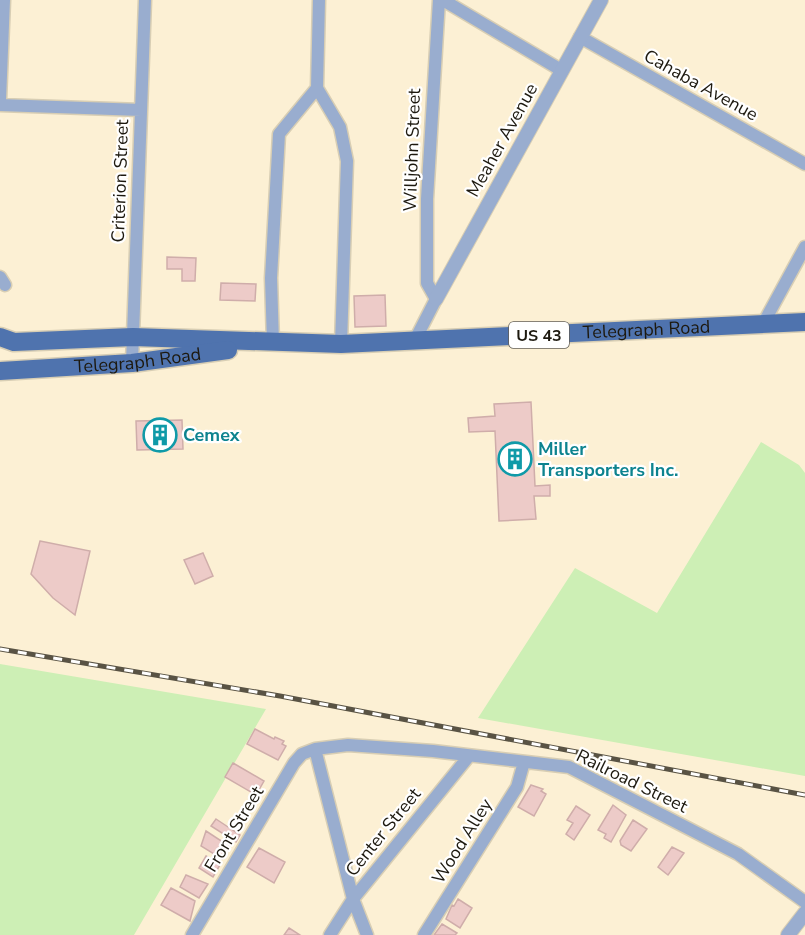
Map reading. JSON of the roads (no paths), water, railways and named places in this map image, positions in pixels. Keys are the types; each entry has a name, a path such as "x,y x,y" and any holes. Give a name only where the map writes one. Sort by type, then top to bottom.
{"main road":[{"name":"Telegraph Road","path":"5,340 133,337 341,344 805,322"},
{"name":"Telegraph Road","path":"0,371 132,363 273,343"}],"street":[{"path":"4,0 0,103 141,110"},
{"name":"Criterion Street","path":"132,363 145,0"},
{"path":"319,0 317,88 340,128 347,161 341,344"},
{"path":"441,0 561,70"},
{"name":"Willjohn Street","path":"436,299 427,283 427,210 432,92 441,0"},
{"name":"Meaher Avenue","path":"436,299 601,0"},
{"name":"Cahaba Avenue","path":"580,37 805,164"},
{"path":"273,343 271,278 279,134 317,88"},
{"path":"763,324 805,247"},
{"path":"415,340 436,299"},
{"name":"Railroad Street","path":"315,749 348,745 569,768 589,776 738,854 805,902"},
{"path":"315,749 352,899 367,935"},
{"name":"Front Street","path":"192,935 294,764 302,754 315,749"},
{"name":"Center Street","path":"330,935 352,899 469,756"},
{"name":"Wood Alley","path":"424,935 518,787 524,762"},
{"path":"788,935 805,913"}],"railway":[{"path":"0,649 280,696 805,795"}],"place":[{"name":"Cemex","path":"160,435"},
{"name":"Miller Transporters Inc.","path":"515,459"}]}
